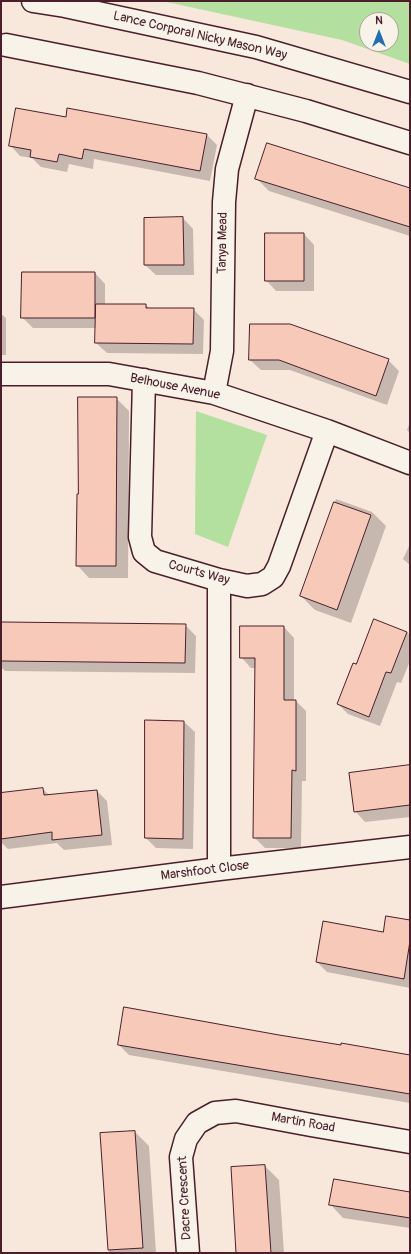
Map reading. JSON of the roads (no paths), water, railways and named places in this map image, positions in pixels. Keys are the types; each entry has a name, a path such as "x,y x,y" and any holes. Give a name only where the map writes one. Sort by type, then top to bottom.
{"street":[{"name":"Lance Corporal Nicky Mason Way","path":"33,1 65,6 256,47 410,92"},
{"path":"6,45 247,95 306,111 410,143"},
{"name":"Tanya Mead","path":"214,393 222,350 224,202 227,169 247,95"},
{"name":"Belhouse Avenue","path":"1,374 108,374 214,393 327,431 410,464"},
{"name":"Courts Way","path":"144,380 140,537 144,552 156,561 219,580 246,586 262,584 273,577 279,566 327,431"},
{"path":"219,580 219,870"},
{"name":"Marshfoot Close","path":"1,897 410,847"},
{"name":"Martin Road","path":"197,1123 215,1113 236,1111 311,1126 410,1142"},
{"name":"Dacre Crescent","path":"188,1253 181,1157 186,1139 197,1123"}]}
